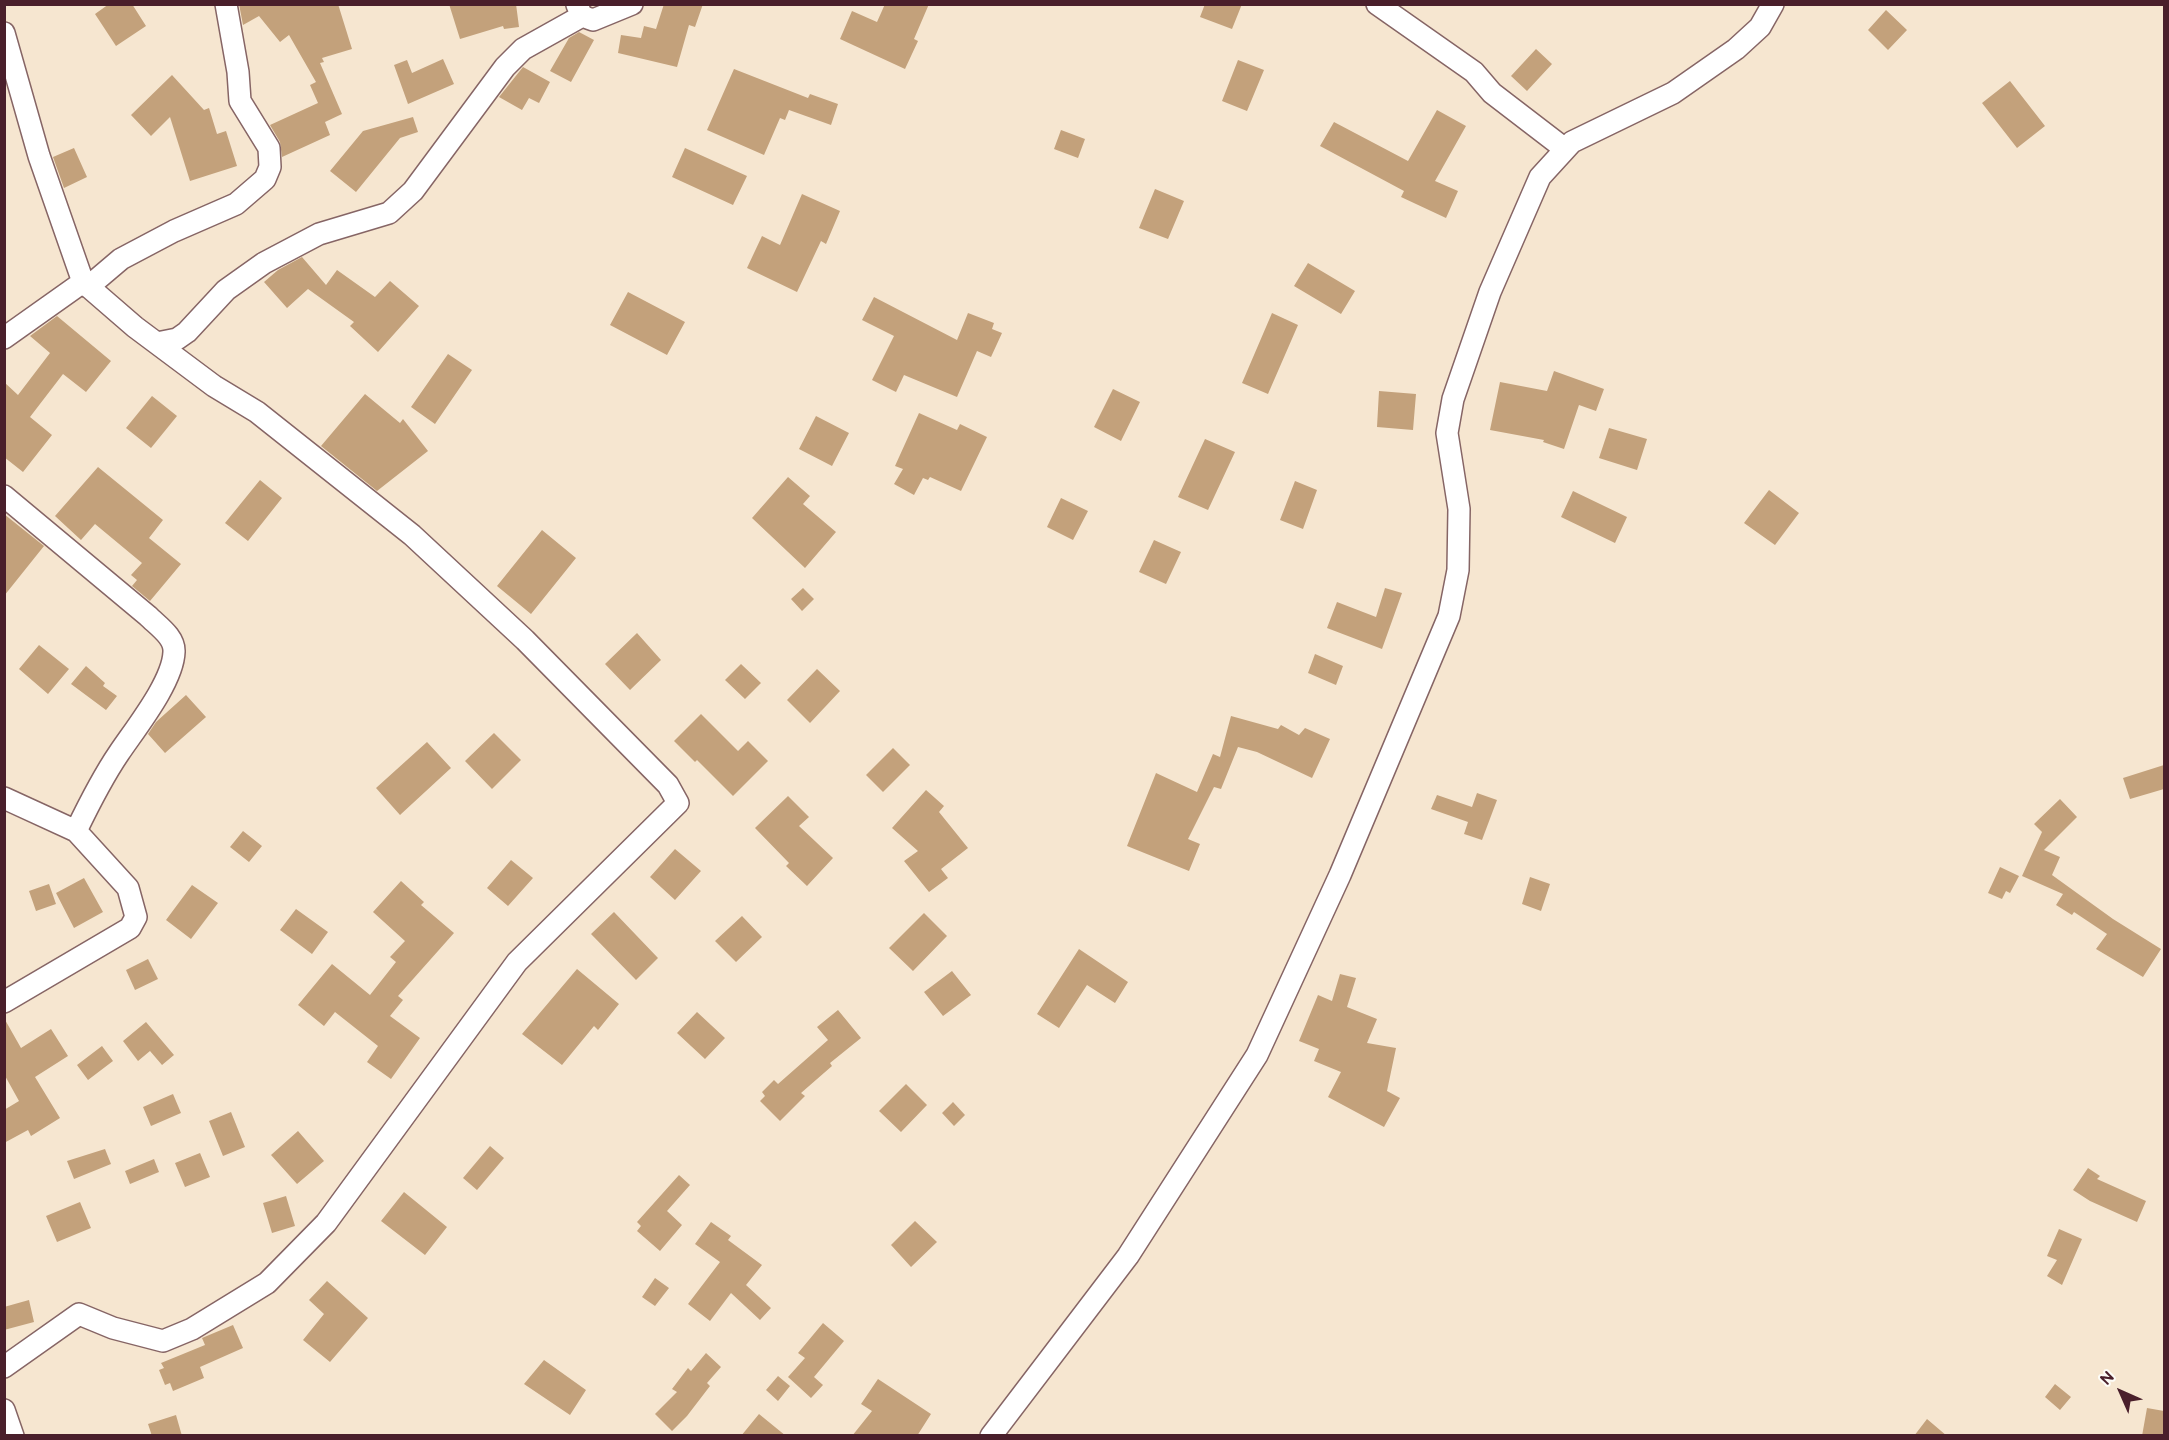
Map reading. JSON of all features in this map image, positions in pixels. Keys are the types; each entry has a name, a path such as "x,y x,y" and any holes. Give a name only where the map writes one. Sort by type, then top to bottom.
{"street":[{"path":"4,338 86,285 121,259 174,231 236,204 265,179 270,167 268,148 240,100 238,72 226,4"},
{"path":"157,343 177,339 187,332 226,290 264,263 319,234 389,213 413,191 505,67 523,49 579,10 593,20 632,4"},
{"path":"1377,4 1474,72 1492,93 1565,149"},
{"path":"991,1436 1128,1256 1257,1054 1340,875 1449,616 1458,570 1459,509 1447,433 1453,399 1490,292 1540,177 1572,142 1673,93 1737,49 1760,27 1773,4"},
{"path":"4,33 39,156 86,285 214,386 258,412 412,535 525,640 668,785 678,803 517,962 326,1223 267,1283 192,1329 163,1341 113,1328 78,1314 4,1368"},
{"path":"4,496 148,616 168,636 175,650 171,667 147,713 93,795 76,831"},
{"path":"4,798 76,831 128,888 136,916 130,928 4,1002"},
{"path":"4,1410 13,1436"}],"building":[{"path":"109,4 132,4 146,26 116,46 95,14"},
{"path":"239,4 338,4 352,49 322,58 324,62 320,63 342,114 325,122 330,135 282,157 280,142 270,125 318,103 310,85 316,82 289,35 280,42 259,16 243,25"},
{"path":"449,4 516,4 519,27 504,29 503,26 460,39"},
{"path":"664,4 703,4 695,27 689,25 677,67 618,53 621,35 641,38 644,26 656,29"},
{"path":"885,4 929,4 914,39 918,41 905,69 840,39 852,11 877,22"},
{"path":"1205,4 1242,4 1232,29 1200,17"},
{"path":"1886,10 1907,30 1888,50 1868,30"},
{"path":"579,32 594,40 571,82 550,71 569,38"},
{"path":"1536,49 1552,64 1527,91 1511,76"},
{"path":"443,59 454,84 408,104 394,65 407,60 412,73"},
{"path":"1238,60 1264,70 1247,111 1222,101"},
{"path":"523,67 550,82 539,103 529,98 522,110 499,97"},
{"path":"734,69 808,98 810,94 838,104 831,125 789,110 785,120 780,118 764,155 707,130"},
{"path":"172,75 204,110 209,108 217,134 226,131 237,166 190,181 170,117 151,136 131,115"},
{"path":"2010,81 2045,126 2017,148 1982,103"},
{"path":"1437,110 1466,126 1435,181 1458,191 1446,218 1401,197 1404,191 1320,146 1334,122 1408,161"},
{"path":"413,117 418,132 400,138 356,192 330,171 363,131"},
{"path":"1061,130 1085,139 1078,158 1054,149"},
{"path":"74,148 87,177 64,188 53,157"},
{"path":"685,148 747,176 733,205 672,177"},
{"path":"1155,189 1184,201 1168,239 1139,228"},
{"path":"802,194 840,211 826,244 821,241 797,292 747,268 762,236 780,245"},
{"path":"302,257 326,285 337,270 375,297 390,281 419,306 378,352 350,326 354,322 308,289 287,308 264,282 278,270"},
{"path":"1308,263 1355,291 1341,314 1294,286"},
{"path":"628,292 685,322 667,355 610,325"},
{"path":"874,297 957,340 968,313 994,323 992,329 1002,333 991,357 977,351 957,397 904,375 896,392 872,380 894,336 862,320"},
{"path":"1272,313 1298,325 1268,394 1242,383"},
{"path":"57,316 111,361 86,392 63,374 30,417 52,435 23,472 4,457 4,382 18,395 50,353 30,336"},
{"path":"448,354 472,370 435,424 411,407"},
{"path":"1554,371 1604,389 1596,411 1579,405 1564,449 1543,442 1544,440 1490,430 1500,382 1547,391"},
{"path":"1113,389 1140,402 1121,441 1094,427"},
{"path":"1379,391 1416,394 1413,430 1377,427"},
{"path":"365,394 400,423 403,419 428,451 377,491 321,446"},
{"path":"152,396 177,416 151,448 126,428"},
{"path":"919,413 957,430 960,424 987,437 961,491 930,477 928,480 923,478 914,495 894,484 903,469 895,466"},
{"path":"816,416 849,433 832,466 799,449"},
{"path":"1609,428 1647,439 1637,470 1599,458"},
{"path":"1205,439 1235,452 1208,510 1178,497"},
{"path":"98,467 163,520 149,538 181,564 150,601 132,586 137,580 131,575 142,563 95,524 81,540 55,516"},
{"path":"788,477 810,496 803,504 836,532 805,568 752,518"},
{"path":"260,480 282,498 248,541 225,523"},
{"path":"1295,481 1317,490 1303,529 1280,520"},
{"path":"1769,490 1799,513 1775,545 1744,523"},
{"path":"1573,491 1627,517 1615,543 1561,517"},
{"path":"1061,498 1088,511 1073,540 1047,527"},
{"path":"4,514 44,546 4,596"},
{"path":"542,530 576,558 531,614 497,586"},
{"path":"1154,540 1181,552 1166,584 1139,572"},
{"path":"803,588 814,599 802,611 791,599"},
{"path":"1385,588 1402,593 1382,649 1327,628 1337,602 1376,617"},
{"path":"637,633 661,660 630,690 605,664"},
{"path":"39,645 69,669 48,694 19,669"},
{"path":"1315,654 1343,666 1336,685 1308,673"},
{"path":"741,664 761,683 745,699 725,680"},
{"path":"86,666 105,683 103,686 117,696 106,710 71,684"},
{"path":"817,669 840,691 810,723 787,700"},
{"path":"186,695 206,717 165,753 148,734 156,722"},
{"path":"701,714 738,751 748,741 768,761 733,796 674,741"},
{"path":"1231,716 1278,729 1281,725 1299,735 1305,728 1330,739 1312,778 1257,752 1238,747 1221,789 1214,787 1188,839 1200,844 1189,871 1127,846 1156,773 1197,792 1213,754 1220,757"},
{"path":"494,733 521,760 492,789 465,761"},
{"path":"427,742 451,768 400,815 376,788"},
{"path":"893,748 910,765 883,792 866,775"},
{"path":"2164,765 2164,789 2130,799 2123,778"},
{"path":"926,790 944,806 939,812 968,848 941,869 948,878 929,892 904,861 918,851 892,828"},
{"path":"1477,793 1497,800 1482,840 1464,834 1468,822 1431,809 1437,795 1472,807"},
{"path":"788,796 809,817 799,826 833,858 807,886 786,866 789,863 755,828"},
{"path":"2060,799 2077,817 2044,850 2060,857 2052,875 2113,919 2161,949 2143,977 2096,949 2107,934 2074,912 2072,915 2056,905 2063,894 2022,876 2042,832 2034,824"},
{"path":"243,831 262,846 249,862 230,847"},
{"path":"675,849 701,871 675,900 650,877"},
{"path":"511,860 533,878 508,906 487,888"},
{"path":"2000,867 2019,876 2010,893 2006,891 2002,899 1988,893"},
{"path":"1530,877 1550,884 1541,911 1522,904"},
{"path":"84,878 103,912 74,928 56,893"},
{"path":"401,881 424,902 421,905 454,933 398,996 403,1000 390,1016 420,1038 391,1079 367,1062 378,1046 335,1012 324,1026 298,1005 332,964 370,995 396,962 390,957 405,941 373,912"},
{"path":"49,884 56,904 36,911 29,891"},
{"path":"192,885 218,903 191,939 166,920"},
{"path":"296,909 328,932 312,954 280,930"},
{"path":"614,912 658,958 636,980 591,934"},
{"path":"924,913 947,936 913,971 889,948"},
{"path":"742,916 762,937 736,962 715,941"},
{"path":"1079,949 1128,982 1115,1003 1087,985 1059,1028 1037,1014"},
{"path":"148,959 158,979 135,990 126,970"},
{"path":"577,969 619,1004 598,1030 594,1026 562,1065 522,1034"},
{"path":"952,971 971,995 943,1016 924,992"},
{"path":"1340,974 1356,978 1347,1007 1377,1019 1367,1043 1396,1048 1387,1091 1400,1098 1384,1127 1328,1097 1341,1072 1314,1061 1319,1049 1299,1041 1318,995 1332,1001"},
{"path":"838,1010 861,1038 830,1063 832,1066 801,1093 805,1096 780,1121 760,1101 765,1096 762,1092 774,1080 778,1084 828,1040 817,1027"},
{"path":"697,1012 725,1038 705,1059 677,1033"},
{"path":"4,1018 21,1048 51,1029 68,1056 35,1077 60,1118 31,1136 28,1130 4,1143 4,1110 19,1101 4,1074"},
{"path":"146,1022 174,1055 162,1065 150,1051 138,1061 123,1041"},
{"path":"102,1046 113,1061 88,1080 77,1065"},
{"path":"906,1084 927,1105 901,1132 879,1111"},
{"path":"173,1094 181,1113 151,1126 143,1107"},
{"path":"953,1102 965,1115 954,1126 942,1113"},
{"path":"231,1112 245,1147 223,1156 209,1121"},
{"path":"298,1131 324,1161 297,1184 271,1155"},
{"path":"490,1146 504,1158 477,1190 463,1178"},
{"path":"105,1149 111,1164 74,1179 67,1161"},
{"path":"200,1153 210,1177 185,1187 175,1163"},
{"path":"154,1159 159,1172 130,1184 125,1171"},
{"path":"2088,1168 2100,1176 2097,1179 2146,1201 2137,1222 2090,1201 2073,1190"},
{"path":"679,1175 690,1185 667,1211 682,1225 660,1251 637,1231 641,1226 637,1222"},
{"path":"404,1192 447,1227 425,1255 381,1221"},
{"path":"286,1196 295,1226 272,1233 263,1203"},
{"path":"80,1202 91,1228 57,1242 46,1216"},
{"path":"915,1221 937,1242 911,1267 891,1245"},
{"path":"711,1222 731,1236 728,1240 762,1265 746,1285 771,1308 760,1320 731,1293 710,1321 688,1304 720,1262 695,1244"},
{"path":"2059,1229 2082,1239 2062,1285 2047,1276 2057,1260 2047,1256"},
{"path":"655,1278 669,1288 655,1306 642,1297"},
{"path":"327,1281 368,1318 330,1362 303,1340 324,1314 309,1300"},
{"path":"29,1300 34,1322 4,1330 4,1307"},
{"path":"823,1323 844,1341 814,1377 823,1385 811,1398 788,1377 805,1358 798,1353"},
{"path":"233,1325 243,1348 200,1367 204,1378 173,1391 170,1383 165,1385 159,1370 164,1368 161,1363 205,1345 202,1338"},
{"path":"706,1353 721,1367 707,1383 710,1386 672,1431 655,1414 677,1392 672,1389 688,1368 691,1371"},
{"path":"544,1360 586,1390 570,1415 524,1384"},
{"path":"778,1376 790,1386 778,1401 766,1390"},
{"path":"878,1379 931,1414 917,1436 852,1436 872,1411 861,1404"},
{"path":"2055,1384 2071,1397 2060,1410 2045,1397"},
{"path":"2147,1408 2164,1411 2164,1436 2142,1436"},
{"path":"759,1414 786,1436 741,1436"},
{"path":"176,1415 182,1436 152,1436 148,1424"},
{"path":"1927,1419 1947,1436 1914,1436"}]}
